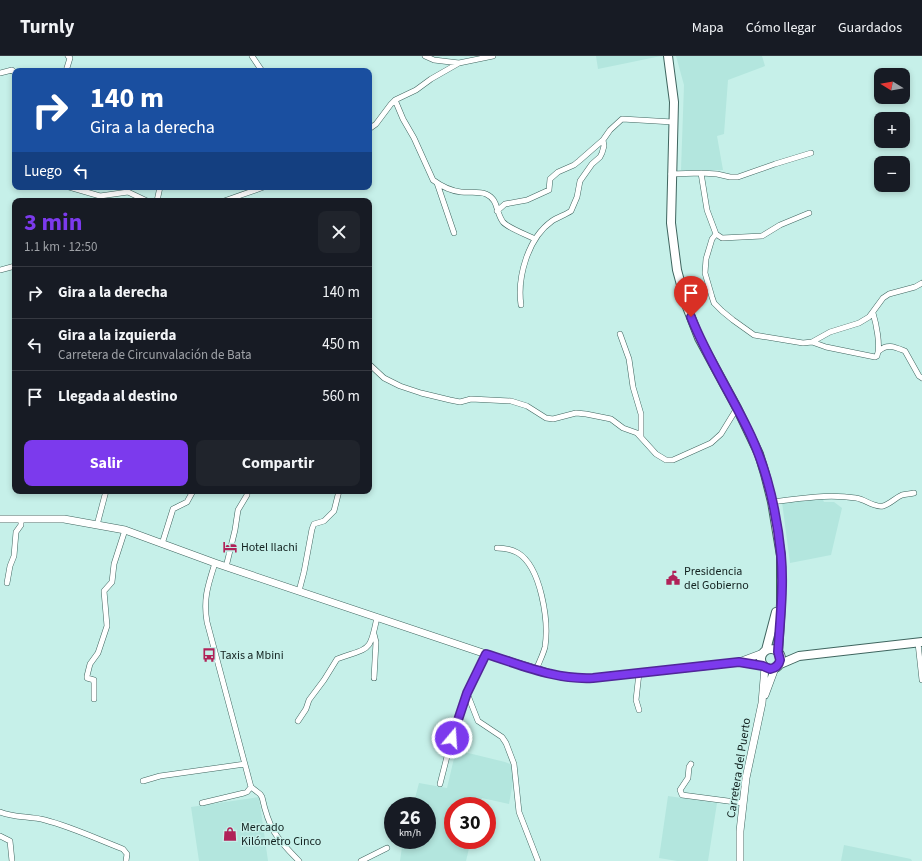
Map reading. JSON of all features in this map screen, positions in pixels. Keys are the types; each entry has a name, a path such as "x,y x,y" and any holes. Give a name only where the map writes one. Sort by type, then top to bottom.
{"main road":[{"path":"668,56 674,102 671,174 671,223 677,270 698,338 737,408 759,454 772,502 781,556 778,653 780,660 777,666"},
{"path":"0,519 64,519 125,530 215,564 556,676 593,678 739,662 764,666 770,669 799,656"},
{"path":"764,666 761,660 781,594"},
{"path":"739,662 771,649 778,653 799,656 920,643"},
{"name":"Carretera del Puerto","path":"740,861 740,831 746,778 762,703 764,666"},
{"name":"Carretera del Puerto","path":"762,703 777,666"}],"street":[{"path":"67,68 70,62 70,58 68,56"},
{"path":"252,56 260,68"},
{"path":"425,56 434,60 459,64"},
{"path":"372,127 395,100 459,64 493,56"},
{"path":"0,73 12,70"},
{"path":"395,100 431,176 437,183 454,233"},
{"path":"497,211 505,204 527,200 549,190 550,179 558,172 574,165 603,140 610,130 622,119 673,122"},
{"path":"521,305 520,289 527,256 535,239 553,220 572,211 577,197 580,181 592,164 600,157 604,146 603,140"},
{"path":"671,174 701,173 738,177 811,153"},
{"path":"701,173 707,210 716,234 722,238 762,236 780,225 809,213"},
{"path":"437,183 461,192 480,192 485,194 494,200 497,211 505,224 535,239"},
{"path":"79,190 100,196 128,192 141,198"},
{"path":"233,198 255,190"},
{"path":"716,234 712,239 706,259 705,273 714,303 733,320 754,335 803,344 812,342 830,332 859,323 869,317 883,298 889,294 922,284"},
{"path":"0,270 12,267"},
{"path":"873,313 877,325 879,351"},
{"path":"620,334 629,359 641,414 641,436"},
{"path":"812,342 826,347 875,357 883,347 890,345 905,351 919,376 922,378"},
{"path":"372,367 384,378 400,386 421,393 460,402 471,399 515,401 527,406 546,418 553,419 576,413 611,419 623,428 637,433 656,454 666,460 673,460 711,443 721,434 737,408"},
{"path":"772,502 815,496 829,496 857,498 866,500 876,506 883,506 903,495 914,493"},
{"path":"97,525 105,494"},
{"path":"162,544 173,509 187,502 191,494"},
{"path":"299,591 314,524 324,521 334,511 338,494"},
{"path":"226,567 238,510 247,495"},
{"path":"7,583 10,566 14,556 16,532 21,525 21,519"},
{"path":"94,699 94,680 87,678 87,676 90,664 98,653 107,626 104,591 112,582 114,564 121,547 125,530"},
{"path":"497,548 512,550 519,553 527,560 540,587 543,602 545,635 543,652 536,670"},
{"path":"215,564 207,588 205,610 251,787 262,797 268,821 280,842 299,861"},
{"path":"298,721 306,709 309,700 337,659 364,650 370,645 374,634 377,617"},
{"path":"374,634 376,642 374,678"},
{"path":"920,643 922,680"},
{"path":"440,784 452,738 467,693 486,654"},
{"path":"639,673 636,700 639,710"},
{"path":"467,693 478,721 502,737 506,742 514,764 519,812 538,861"},
{"path":"143,781 160,776 245,764"},
{"path":"691,764 689,767 688,778 680,790 682,795 743,803"},
{"path":"202,803 247,792 251,787"},
{"path":"0,812 10,815 41,819 68,826 123,849 127,854 126,861"},
{"path":"0,836 10,841 12,861"},
{"path":"362,861 385,849"}],"shaded area":[{"path":"596,56 661,56 598,69"},
{"path":"676,56 762,56 765,66 728,80 724,134 717,136 723,170 681,170 684,85"},
{"path":"822,498 824,502 834,502 842,508 831,555 790,563 782,502"},
{"path":"456,750 513,765 514,776 509,804 496,801 496,797 444,797 444,849 469,849 466,861 400,861 402,849 436,849 436,797 415,797 419,783 447,788"},
{"path":"668,796 717,803 708,861 677,861 659,858"},
{"name":"Mercado Kilómetro Cinco","path":"259,797 268,861 199,861 191,807"},
{"path":"844,845 911,859 912,861 841,861"}],"place":[{"name":"Hotel Ilachi","path":"230,547"},
{"name":"Presidencia del Gobierno","path":"673,578"},
{"name":"Taxis a Mbini","path":"209,655"},
{"name":"Mercado Kilómetro Cinco","path":"230,834"}],"route":[{"path":"452,738 469,688 486,654 556,676 571,678 593,678 739,662 751,663 773,669 780,663 780,656 778,652 782,573 781,556 772,502 765,474 759,454 751,437 737,408 698,338 691,317"}]}
